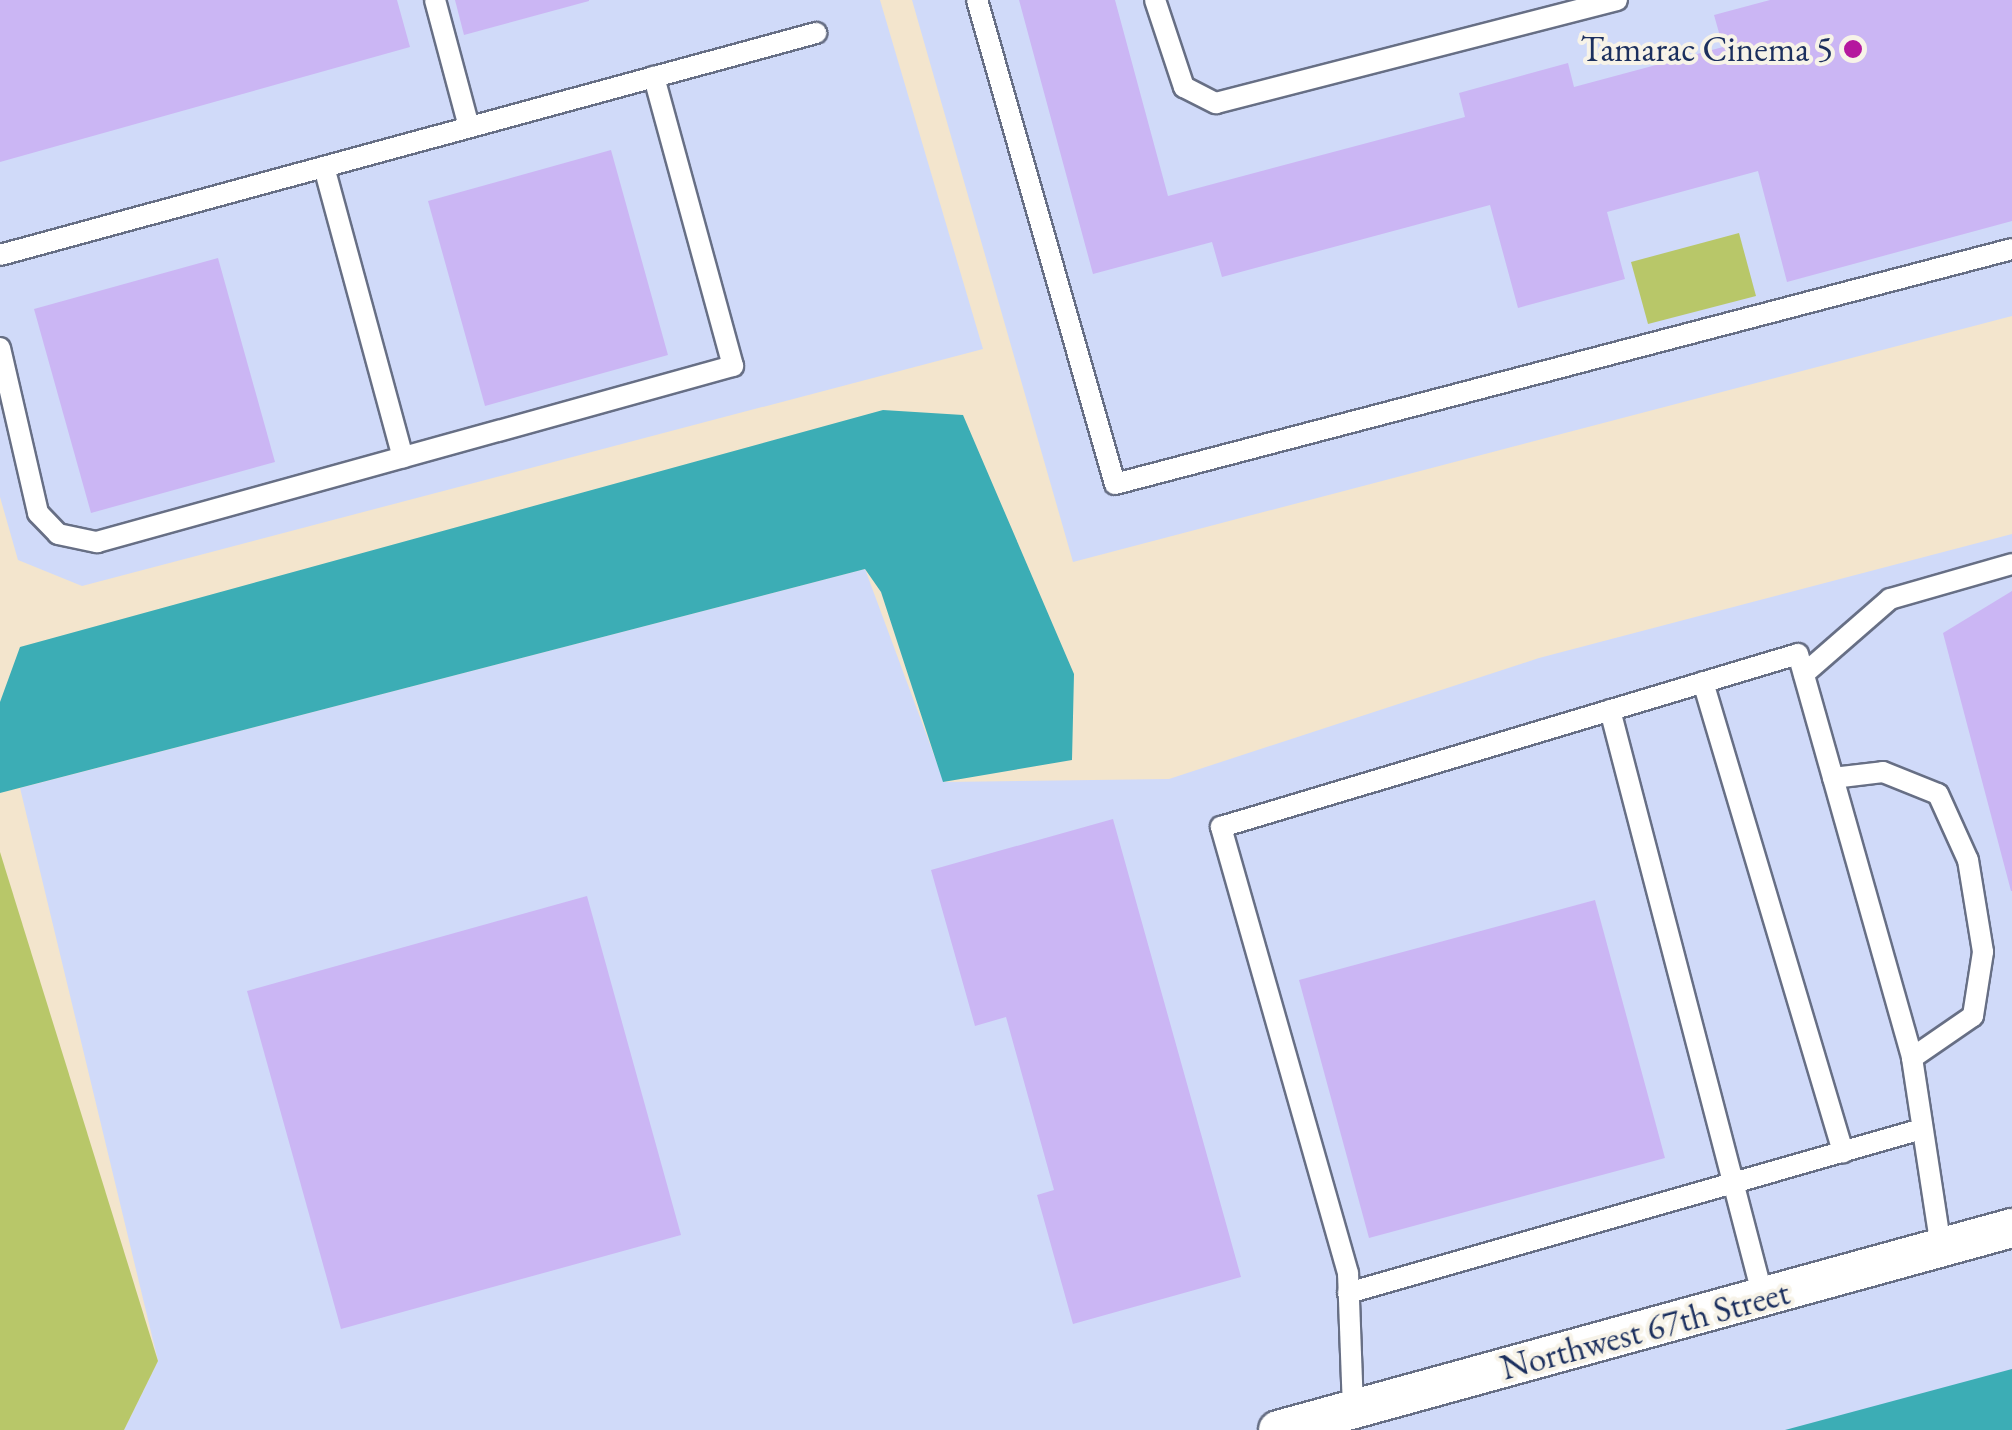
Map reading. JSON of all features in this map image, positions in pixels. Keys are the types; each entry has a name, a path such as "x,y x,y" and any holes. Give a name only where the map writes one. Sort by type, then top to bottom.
{"street":[{"name":"Northwest 67th Street","path":"1278,1430 2012,1228"}],"lane":[{"path":"435,0 469,127"},
{"path":"977,0 1115,484 2012,249"},
{"path":"1155,0 1184,87 1216,103 1585,4 1617,0"},
{"path":"0,254 816,33"},
{"path":"0,348 38,513 58,534 97,542 733,366 654,77"},
{"path":"324,167 403,457"},
{"path":"1804,674 1890,599 2012,564"},
{"path":"1353,1409 1348,1293 1221,826 1798,654 1912,1058 1941,1248"},
{"path":"1703,682 1844,1153"},
{"path":"1610,710 1763,1297"},
{"path":"1833,778 1884,772 1938,794 1968,860 1983,952 1973,1016 1912,1058"},
{"path":"1348,1293 1734,1187 1922,1129"}],"shaded area":[{"path":"0,0 880,0 983,349 82,586 18,560 0,497"},
{"path":"912,0 2012,0 2012,316 1073,562"},
{"path":"2012,534 2012,1430 124,1430 158,1361 20,788 865,569 944,782 1169,779 1539,658"}],"green space":[{"path":"1739,233 1756,296 1648,324 1631,262"},
{"path":"0,852 158,1361 124,1430 0,1430"}],"water":[{"path":"883,410 963,415 1074,674 1072,760 943,782 881,592 865,569 0,793 0,702 20,647"},
{"path":"2012,1369 2012,1430 1785,1430"}],"building":[{"path":"0,0 397,0 410,47 0,162"},
{"path":"455,0 589,0 589,1 464,35"},
{"path":"1019,0 1115,0 1168,196 1465,117 1459,93 1568,63 1574,87 1723,47 1714,15 1770,0 2012,0 2012,221 1787,282 1758,171 1607,212 1625,279 1518,308 1490,205 1222,277 1212,242 1093,274"},
{"path":"611,150 668,355 485,406 428,201"},
{"path":"218,258 275,462 91,513 34,309"},
{"path":"2012,591 2012,891 2011,891 1943,633"},
{"path":"1113,819 1241,1277 1073,1324 1037,1195 1054,1190 1006,1017 975,1026 931,870"},
{"path":"587,896 681,1235 341,1329 247,991"},
{"path":"1595,900 1665,1158 1369,1238 1299,980"}],"place":[{"name":"Tamarac Cinema 5","path":"1853,49"}]}
